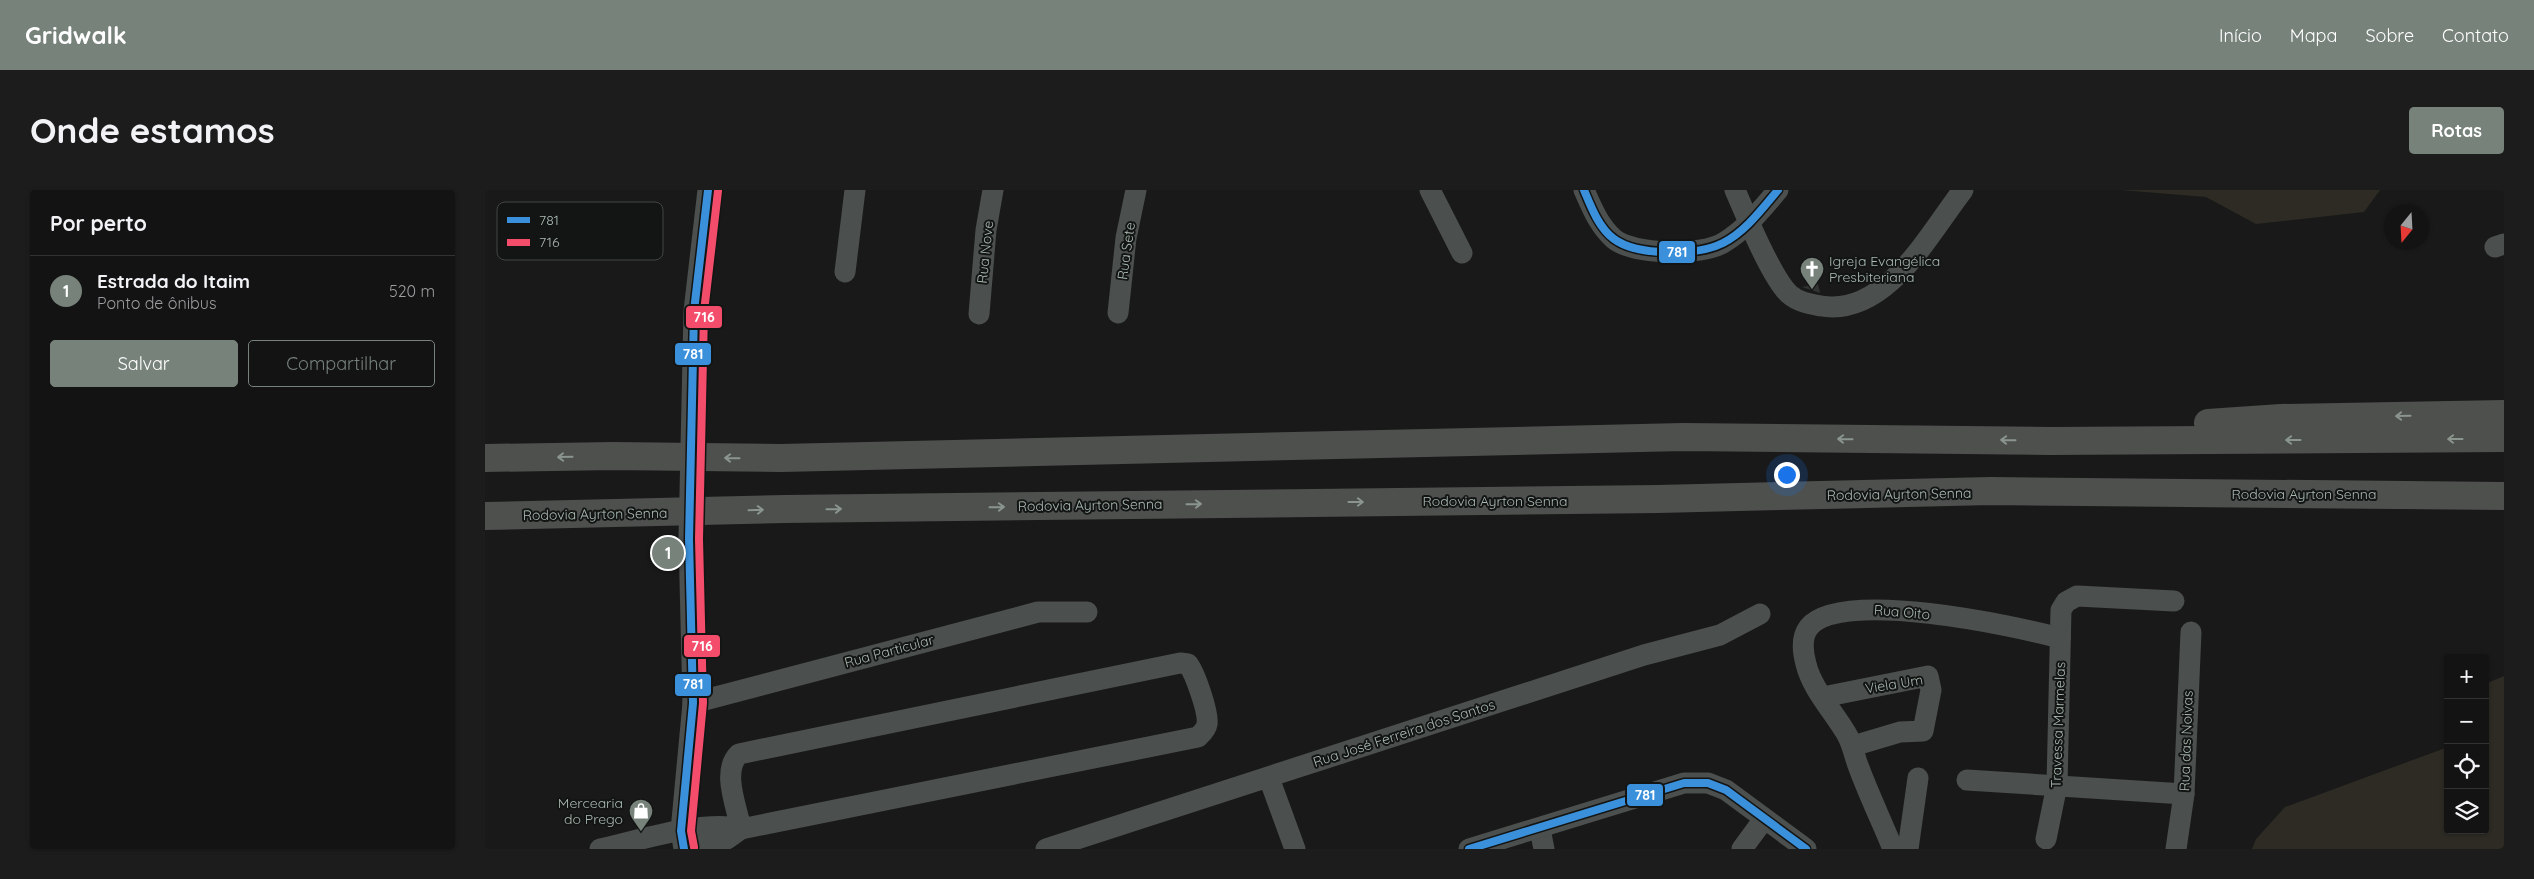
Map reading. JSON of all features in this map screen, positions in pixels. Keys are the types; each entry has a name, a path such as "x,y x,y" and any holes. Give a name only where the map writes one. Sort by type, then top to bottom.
{"highway":[{"path":"2050,441 2157,426 2281,418 2504,414"},
{"path":"485,458 613,456 781,458 1683,437 2050,441 2504,438"},
{"name":"Rodovia Ayrton Senna","path":"485,516 620,515 785,510 1658,499 1991,491 2504,496"}],"street":[{"path":"684,843 693,702 689,539 694,311 708,190"},
{"path":"845,272 855,190"},
{"name":"Rua Nove","path":"979,314 986,230 993,190"},
{"name":"Rua Sete","path":"1118,313 1127,238 1136,190"},
{"path":"1430,190 1462,253"},
{"path":"1584,190 1596,218 1608,232 1624,244 1641,248 1690,252 1721,244 1750,223 1778,190"},
{"path":"1735,190 1775,274 1789,294 1810,304 1832,308 1853,304 1874,296 1894,279 1963,190"},
{"name":"Travessa Marmelas","path":"2046,839 2057,786 2061,610 2066,602 2077,596 2174,601"},
{"name":"Rua Oito","path":"1893,849 1859,768 1853,746 1806,665 1803,639 1809,628 1820,619 1841,612 1874,609 1973,618 2060,638"},
{"name":"Rua Particular","path":"693,702 1038,612 1087,612"},
{"name":"Rua José Ferreira dos Santos","path":"1046,849 1644,655 1720,634 1759,614"},
{"name":"Rua das Noivas","path":"2176,849 2184,794 2191,632"},
{"path":"599,849 684,843 727,826 741,828 1198,737 1204,731 1208,722 1195,672 1188,664 1180,663 739,754 732,761 730,771 741,828"},
{"name":"Viela Um","path":"1823,697 1928,676 1931,690 1923,731 1900,732 1853,746"},
{"path":"1269,778 1295,849"},
{"path":"1908,849 1918,778"},
{"path":"1967,780 2184,794"},
{"path":"1469,849 1542,839 1684,783 1708,783 1726,790 1806,849"},
{"path":"1742,849 1764,818"}],"shaded area":[{"path":"2120,190 2380,190 2364,212 2256,224 2206,197"},
{"path":"2504,676 2504,849 2252,849 2256,839 2285,807 2444,748 2444,834 2489,834 2489,682"}],"building":[{"path":"1818,284 1820,293 1802,287"}],"transit line":[{"name":"781","path":"684,849 681,831 693,703 689,539 694,311 708,190"},
{"name":"781","path":"1584,190 1600,223 1614,239 1624,245 1637,249 1667,252 1698,250 1723,243 1739,233 1778,190"},
{"name":"716","path":"694,847 691,831 703,703 699,539 704,312 718,191"},
{"name":"781","path":"1469,849 1684,783 1708,783 1726,790 1806,849"}],"place":[{"name":"Igreja Evangélica Presbiteriana","path":"1812,290"},
{"name":"Estrada do Itaim","path":"668,553"},
{"name":"Mercearia do Prego","path":"641,832"}]}
